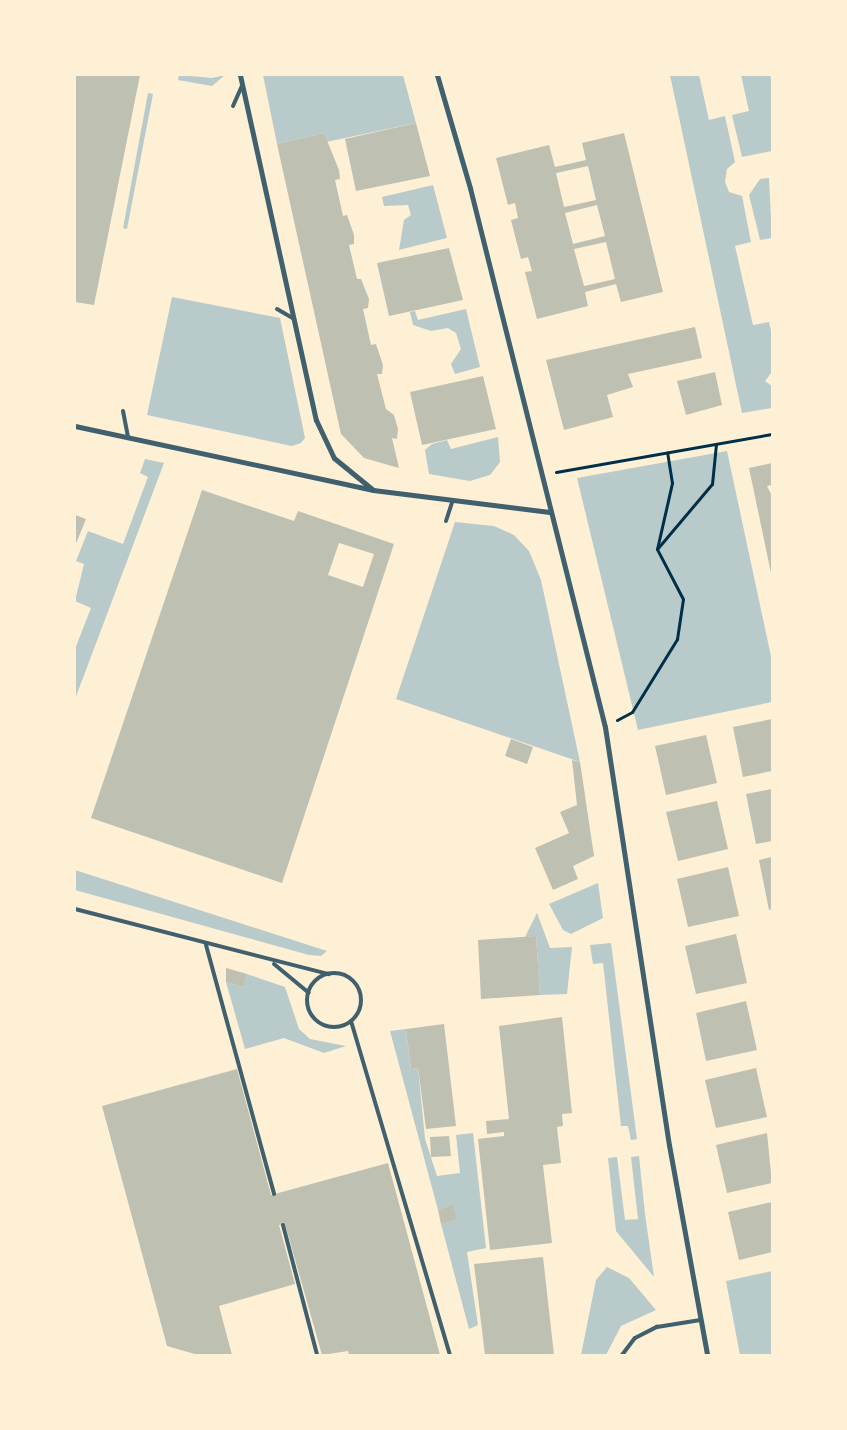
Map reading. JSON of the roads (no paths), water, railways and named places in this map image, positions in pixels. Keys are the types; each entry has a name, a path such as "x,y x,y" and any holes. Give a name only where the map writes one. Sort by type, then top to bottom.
{"street":[{"path":"240,75 316,420 334,458 373,490"},
{"path":"437,75 543,474 550,512 605,727 707,1355"},
{"path":"75,426 373,490 550,512"}],"lane":[{"path":"233,106 242,86"},
{"path":"277,309 294,319"},
{"path":"124,411 128,437"},
{"path":"446,521 453,500"},
{"path":"75,909 273,963 346,976 358,988 361,1006 352,1021 335,1027 319,1022 309,1008 309,993 314,984 329,974"},
{"path":"206,945 274,1194"},
{"path":"273,963 309,993"},
{"path":"352,1021 450,1355"},
{"path":"282,1225 318,1355"},
{"path":"622,1355 635,1338 657,1328 700,1320"}]}
